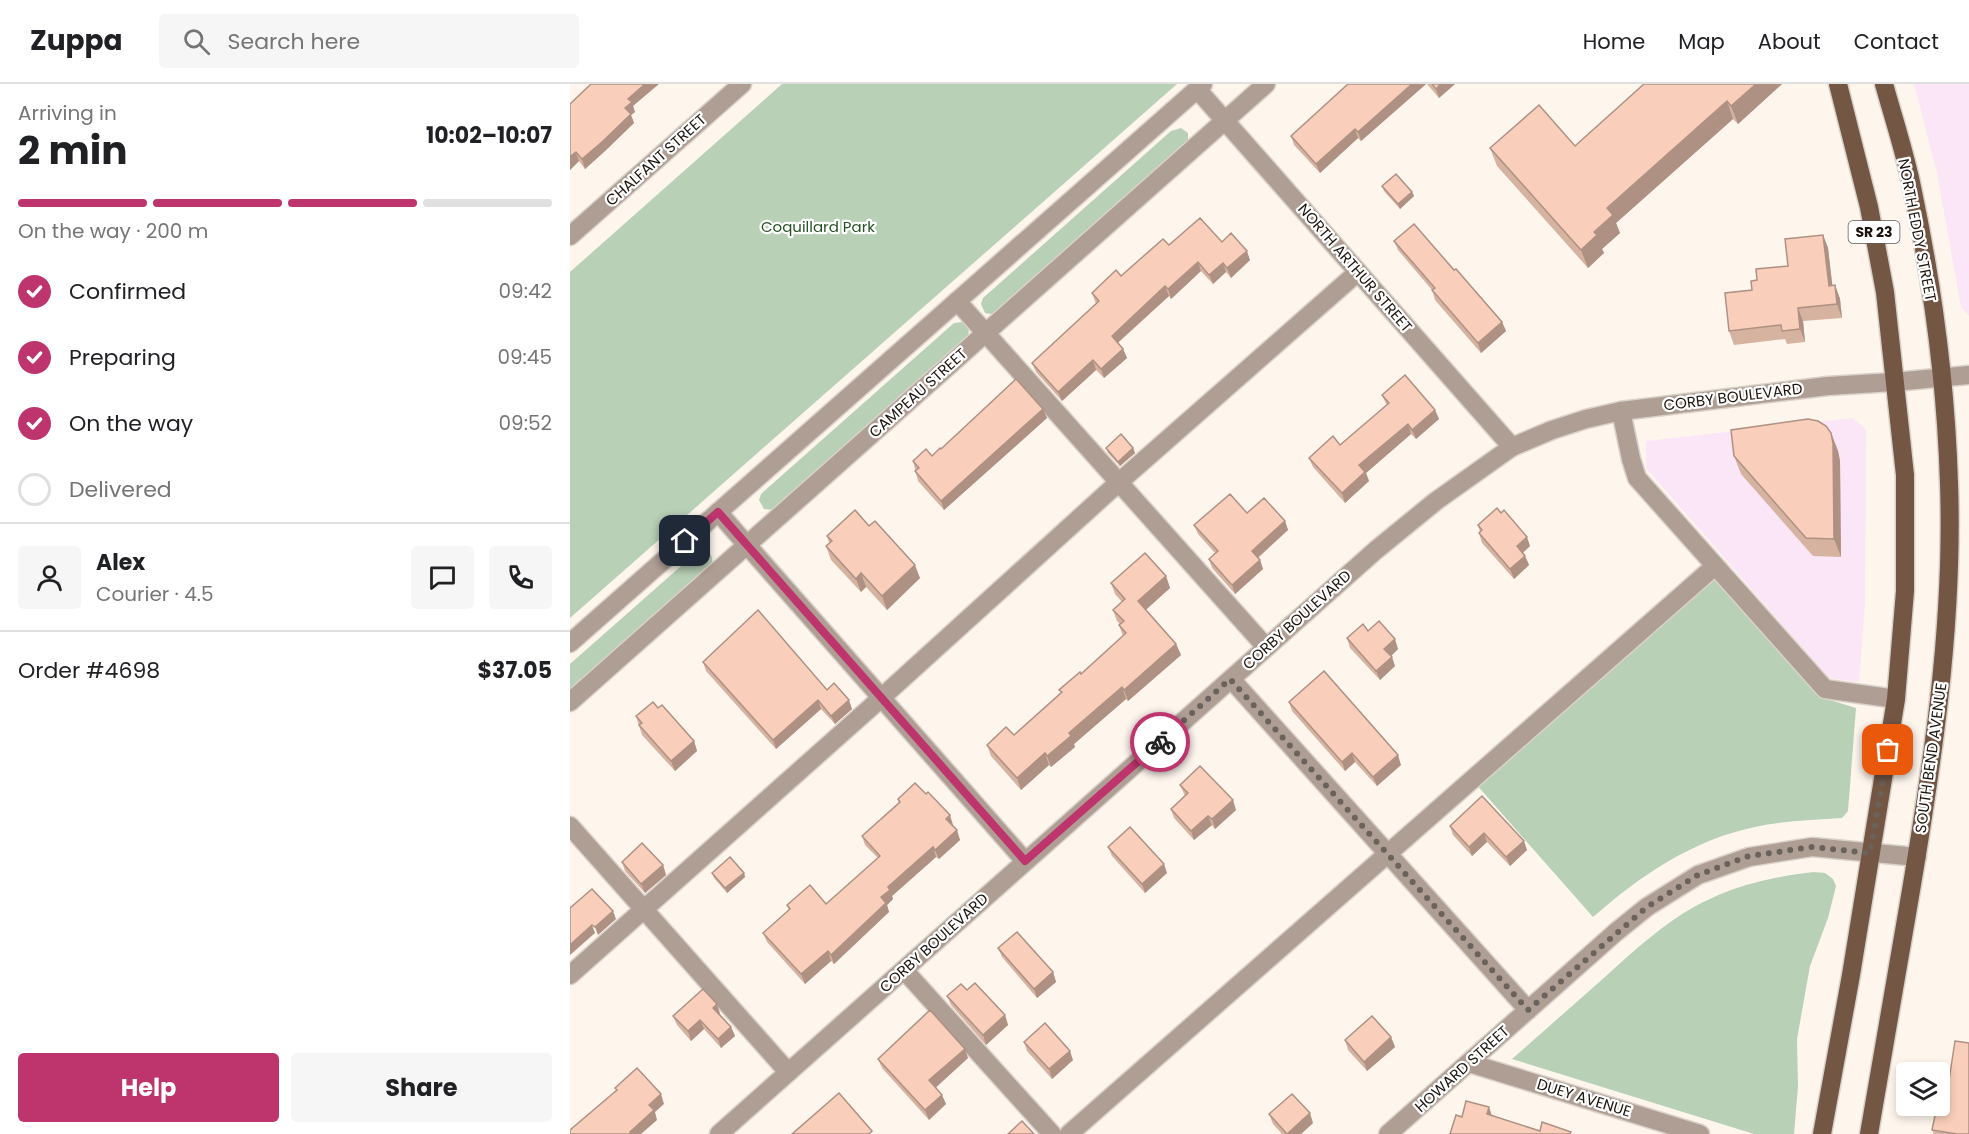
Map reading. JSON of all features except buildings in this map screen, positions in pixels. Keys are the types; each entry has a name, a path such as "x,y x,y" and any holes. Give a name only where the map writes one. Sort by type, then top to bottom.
{"main road":[{"name":"SR 23","path":"1822,1134 1851,975 1896,699 1905,591 1905,475 1883,282 1869,207 1838,84"},
{"name":"NORTH EDDY STREET","path":"1884,84 1913,191 1942,378"},
{"name":"SOUTH BEND AVENUE","path":"1869,1134 1917,857 1942,679 1948,587 1949,484 1942,378"}],"street":[{"name":"CHALFANT STREET","path":"570,236 742,84"},
{"name":"CAMPEAU STREET","path":"570,702 1266,84"},
{"name":"NORTH ARTHUR STREET","path":"1200,86 1225,120 1512,447"},
{"path":"570,643 1200,86"},
{"path":"570,975 1118,483 1358,272"},
{"path":"957,301 1266,647"},
{"path":"1894,382 1969,375"},
{"name":"CORBY BOULEVARD","path":"719,1134 1376,549 1436,501 1512,447 1552,429 1621,411 1828,386 1894,382"},
{"path":"1621,411 1631,459 1638,478 1825,689 1896,699"},
{"path":"718,512 1025,861"},
{"path":"1069,1134 1715,566"},
{"path":"1230,679 1528,1010"},
{"path":"570,826 788,1072"},
{"name":"HOWARD STREET","path":"1388,1134 1647,907 1698,875 1749,856 1812,847 1917,857"},
{"path":"904,969 1052,1134"},
{"name":"DUEY AVENUE","path":"1469,1063 1700,1134"}],"shaded area":[{"path":"1914,84 1969,84 1969,316 1961,307 1937,173"},
{"path":"1853,418 1866,430 1865,603 1859,682 1829,678 1646,468 1646,441"}],"green space":[{"name":"Coquillard Park","path":"782,84 1177,84 570,618 570,272"},
{"path":"1181,128 1188,133 1188,142 996,313 985,313 981,304 983,298 1171,131"},
{"path":"963,322 969,328 968,338 774,510 764,509 759,500 761,494 954,323"},
{"path":"704,549 711,556 712,565 570,690 570,664 697,552"},
{"path":"1717,577 1830,700 1856,708 1848,811 1842,818 1755,827 1688,850 1629,887 1593,917 1475,783"},
{"path":"1814,872 1825,873 1833,879 1836,886 1828,918 1810,966 1797,1039 1798,1086 1794,1134 1754,1134 1512,1059 1642,944 1682,914 1712,898 1749,884"}],"way so far":[{"path":"1160,742 1230,679 1528,1010 1647,907 1698,875 1749,856 1812,847 1870,853 1888,750"}],"route":[{"path":"685,541 718,512 1025,861 1160,742"}]}
